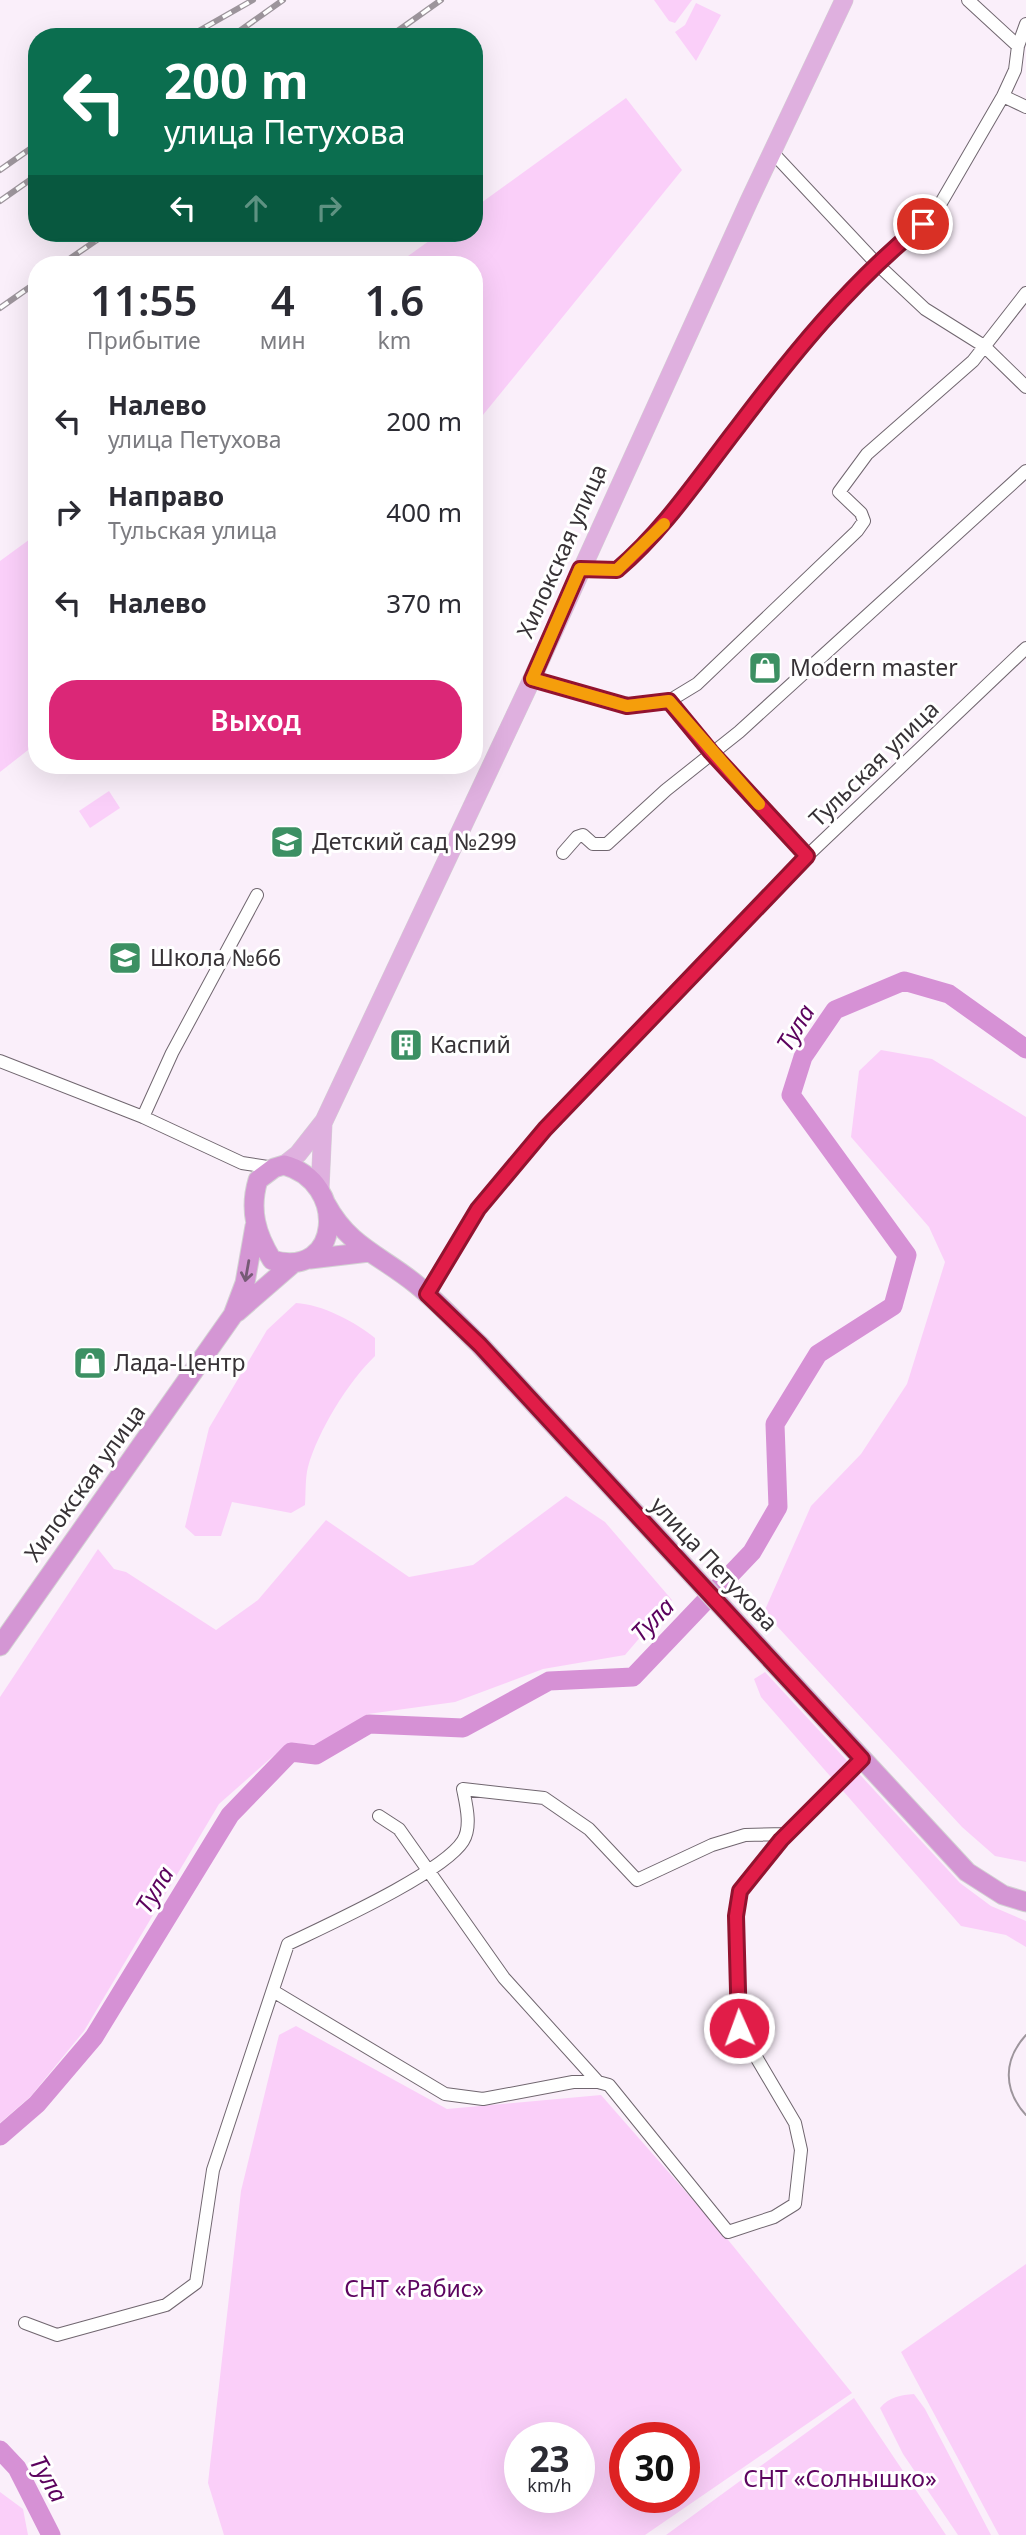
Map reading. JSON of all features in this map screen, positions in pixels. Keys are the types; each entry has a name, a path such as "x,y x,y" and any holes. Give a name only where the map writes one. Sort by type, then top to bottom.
{"highway":[{"path":"279,1167 311,1178 323,1197 327,1236 300,1262 233,1315 245,1283 255,1226 255,1190 258,1181 279,1167"},
{"name":"улица Петухова","path":"323,1197 338,1226 427,1294 480,1345 967,1872 1003,1895 1026,1902"},
{"path":"255,1226 272,1260 300,1262 369,1252"},
{"name":"Хилокская улица","path":"0,1646 233,1315"}],"main road":[{"name":"Хилокская улица","path":"324,1121 532,679 580,569 844,0"},
{"path":"279,1167 298,1154 324,1121"},
{"path":"323,1197 324,1121"}],"street":[{"path":"968,0 1018,46"},
{"path":"580,569 617,570 635,555 660,528 775,378 876,263 938,208 1003,96 1015,70 1018,46 1026,24"},
{"path":"1003,96 1026,107"},
{"path":"772,152 876,263 925,309 984,346 1026,387"},
{"path":"532,679 627,706 669,701 697,684 857,531 864,521 861,513 839,492 867,454 973,361 1026,293"},
{"path":"563,853 577,837 583,835 593,844 607,844 711,752 739,732 1026,471"},
{"name":"Тульская улица","path":"427,1294 478,1209 545,1129 807,856 1026,648"},
{"path":"669,701 711,752 807,856"},
{"path":"143,1117 172,1053 257,895"},
{"path":"0,1061 143,1117 242,1163 279,1167"},
{"path":"242,1163 255,1190"},
{"path":"273,1991 445,2094 484,2099 573,2082 609,2085 728,2232 774,2217 795,2204 801,2150 795,2123 739,2028 736,1916 740,1891 786,1834 862,1759"},
{"path":"25,2323 57,2334 166,2305 196,2283 213,2170 259,2023 273,1991 288,1944 358,1910 454,1851 465,1839 468,1814 463,1789 544,1798 589,1829 637,1880 712,1845 745,1835 786,1834"},
{"path":"379,1816 399,1829 504,1978 598,2082"}],"green space":[{"path":"654,0 692,0 675,23 669,21"},
{"path":"696,3 721,15 696,61 675,32 685,25"},
{"path":"626,98 682,170 483,415 483,256 408,256 428,242 483,242 483,201"},
{"path":"28,541 28,750 0,772 0,561"},
{"path":"109,791 120,808 90,828 79,811"},
{"path":"881,1050 932,1059 1026,1117 1026,1862 995,1856 962,1827 764,1612 811,1506 861,1454 907,1384 945,1262 929,1227 851,1137 859,1071"},
{"path":"296,1303 327,1310 367,1332 375,1338 375,1356 345,1393 326,1423 307,1471 305,1505 291,1513 232,1502 221,1536 195,1536 185,1527 209,1428 267,1330"},
{"path":"566,1496 605,1522 672,1600 625,1655 543,1669 455,1702 368,1714 316,1745 288,1743 219,1804 84,2031 31,2096 0,2123 0,1697 98,1549 114,1569 126,1572 216,1630 258,1600 326,1520 409,1577 473,1565"},
{"path":"765,1672 960,1883 991,1906 1026,1921 1026,1947 1006,1935 961,1926 761,1697 754,1679"},
{"name":"СНТ «Рабис»","path":"296,2026 447,2109 601,2095 729,2241 852,2393 700,2497 700,2422 609,2422 609,2513 677,2513 645,2535 224,2535 208,2483 241,2191 279,2035"},
{"path":"1026,2264 1026,2535 999,2535 901,2352"},
{"path":"914,2394 925,2409 991,2535 958,2535 903,2454 880,2408 896,2397"},
{"name":"СНТ «Солнышко»","path":"854,2398 946,2535 666,2535 700,2513 700,2510"},
{"path":"0,2492 23,2509 28,2535 0,2535"}],"waterway":[{"name":"Тула","path":"0,2136 37,2104 94,2037 230,1815 291,1752 316,1755 369,1724 463,1728 549,1681 633,1677 752,1552 778,1507 775,1424 818,1354 893,1306 907,1255 791,1095 803,1057 835,1010 904,981 949,994 1026,1049"},
{"name":"Тула","path":"0,2450 17,2468 51,2535"}],"tram line":[{"path":"1026,2035 1013,2055 1009,2075 1013,2095 1026,2115"}],"railway":[{"path":"204,28 253,0"},
{"path":"244,28 283,0"},
{"path":"402,28 441,0"},
{"path":"0,170 28,150"},
{"path":"0,201 28,181"},
{"path":"74,256 94,242"},
{"path":"0,308 28,288"}],"slow traffic":[{"path":"664,524 617,570 580,569 532,679 627,706 669,701 759,804"}],"place":[{"name":"Modern master","path":"765,668"},
{"name":"Детский сад №299","path":"287,842"},
{"name":"Школа №66","path":"125,958"},
{"name":"Каспий","path":"406,1045"},
{"name":"Лада-Центр","path":"90,1363"}],"route":[{"path":"739,2028 736,1916 740,1891 781,1840 862,1759 480,1345 427,1294 478,1209 545,1129 807,856 711,752 669,701 627,706 532,679 580,569 617,570 635,555 660,528 775,378 876,263 923,224"}]}
